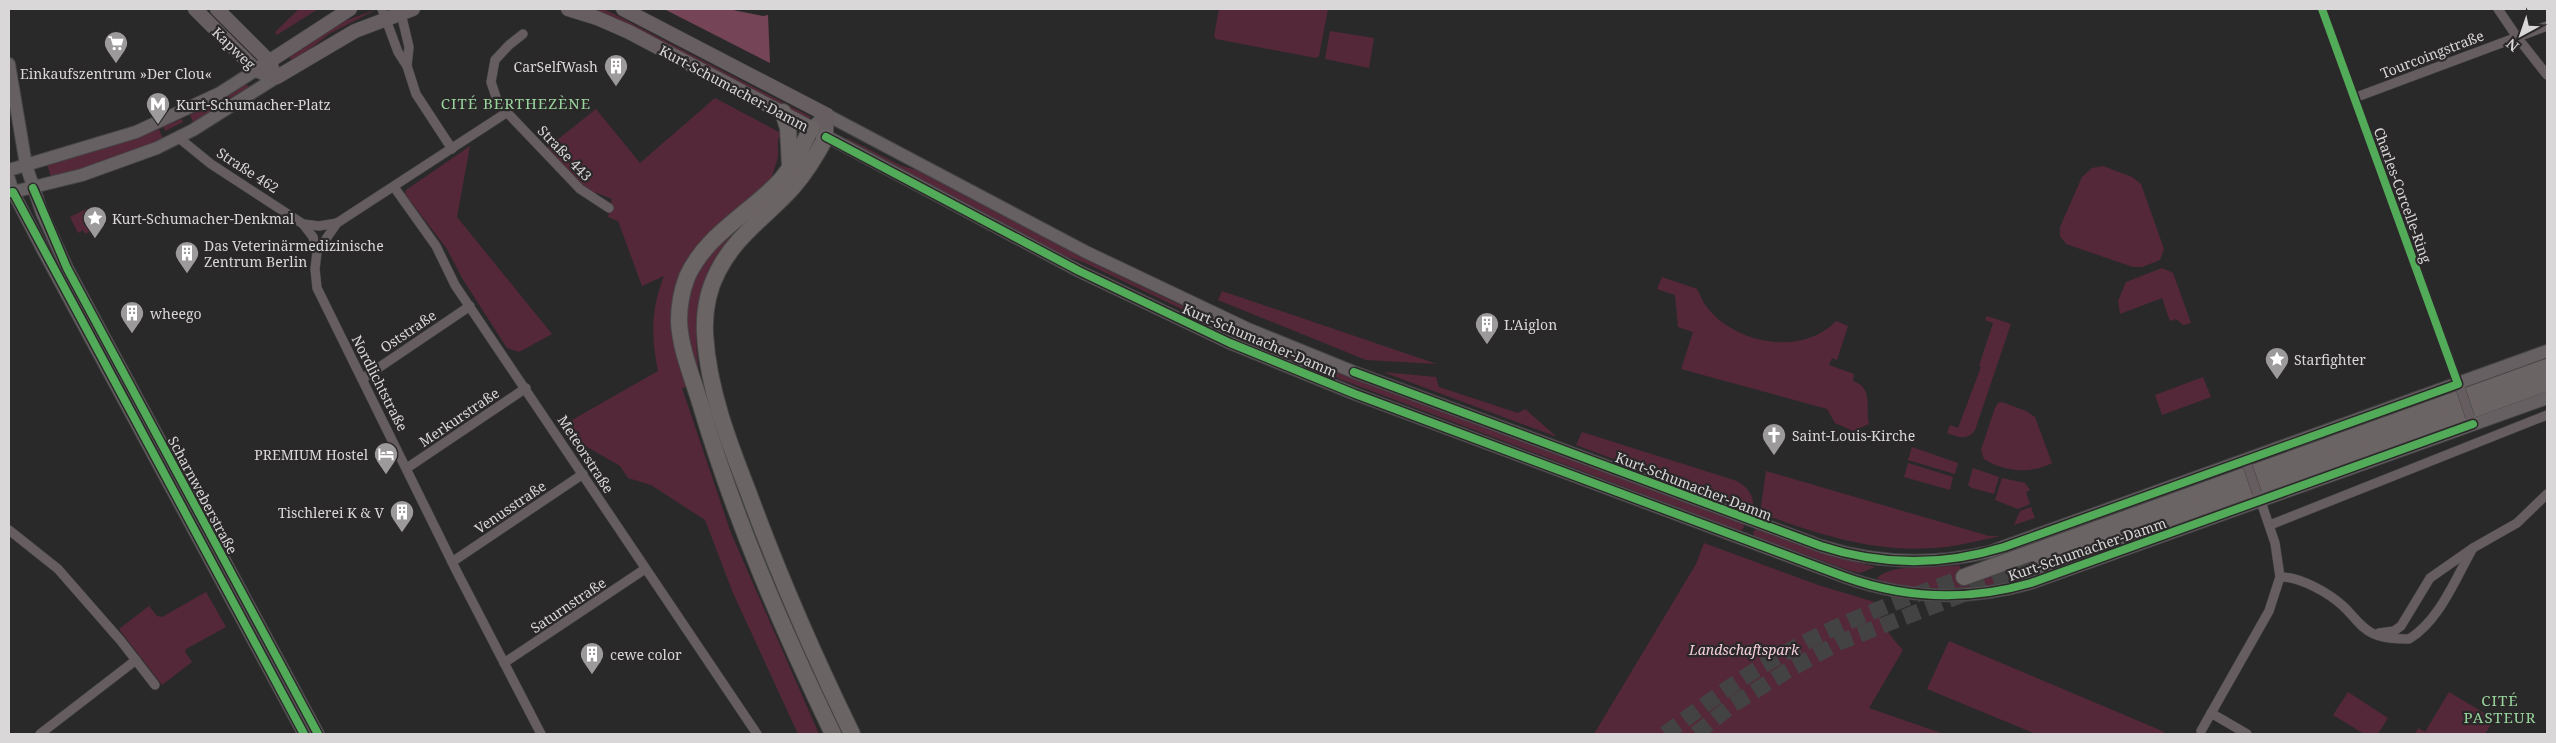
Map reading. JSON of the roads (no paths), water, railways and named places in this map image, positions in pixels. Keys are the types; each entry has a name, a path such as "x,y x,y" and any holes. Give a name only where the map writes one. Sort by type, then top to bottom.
{"highway":[{"path":"783,112 788,130 790,166"},
{"path":"811,128 790,166 778,182 703,250 686,279 679,322 688,362 727,489 756,566 833,734"},
{"path":"826,137 793,187 742,235 727,256 712,287 707,304 705,334 718,405 736,462 787,591 852,734"},
{"path":"1964,577 2547,367"},
{"path":"2039,565 2547,383"}],"main road":[{"name":"Kapweg","path":"195,9 256,70 277,77"},
{"name":"Kapweg","path":"217,9 269,61 277,77"},
{"path":"9,170 136,132 184,111 220,93 350,9"},
{"name":"Kurt-Schumacher-Damm","path":"568,9 629,32 783,112 826,137 1079,271 1197,328 1355,394 1872,586 1908,593 1967,595 2018,587 2259,497 2472,421 2547,398"},
{"name":"Kurt-Schumacher-Damm","path":"623,9 1086,252 1206,310 1346,369 1744,518 1826,548 1876,560 1929,561 1989,552 2459,387 2547,350"},
{"path":"9,179 11,193 82,175 157,148 179,138 228,110 277,77 384,13 405,10"},
{"path":"9,64 10,91 33,188"},
{"path":"811,128 827,115"},
{"path":"826,137 827,115"},
{"name":"Scharnweberstraße","path":"33,188 67,268 274,667 304,734"},
{"name":"Scharnweberstraße","path":"11,193 274,667 318,734"},
{"path":"1197,328 1206,310"}],"street":[{"name":"Charles-Corcelle-Ring","path":"2322,9 2472,421"},
{"path":"2498,9 2516,37 2547,75"},
{"path":"405,10 409,48 407,66"},
{"path":"384,13 398,52 407,66 416,94 452,149"},
{"name":"Tourcoingstraße","path":"2354,98 2547,26"},
{"name":"Straße 443","path":"523,34 508,45 495,60 491,82 494,93 506,113 580,189 609,208"},
{"path":"317,252 338,223 506,113"},
{"name":"Straße 462","path":"179,138 211,164 304,224 315,241 317,252"},
{"name":"Meteorstraße","path":"394,187 436,246 455,285 757,734"},
{"path":"304,224 319,226 338,223"},
{"name":"Nordlichtstraße","path":"317,252 315,269 317,288 452,562 541,734"},
{"name":"Oststraße","path":"362,379 470,306"},
{"name":"Merkurstraße","path":"407,468 526,388"},
{"path":"2270,525 2547,416"},
{"path":"2201,730 2269,611 2280,577 2275,543 2270,525 2247,463"},
{"name":"Venusstraße","path":"452,562 583,474"},
{"path":"2374,634 2394,631 2401,626 2430,578 2473,548 2517,523 2547,494"},
{"path":"9,530 58,569 156,685"},
{"path":"2280,577 2299,581 2328,596 2341,604 2362,626 2374,634 2409,640 2424,630 2473,548"},
{"name":"Saturnstraße","path":"504,663 646,569"},
{"path":"40,734 137,662"},
{"path":"2211,713 2247,734"}],"tunnel":[{"path":"1696,734 1732,705 1787,671 1840,642 2039,565"},
{"path":"1665,734 1720,694 1800,645 1870,613 1964,577"}],"place":[{"name":"Einkaufszentrum »Der Clou«","path":"116,64"},
{"name":"CarSelfWash","path":"616,87"},
{"name":"Kurt-Schumacher-Platz","path":"158,125"},
{"name":"Kurt-Schumacher-Denkmal","path":"95,239"},
{"name":"Das Veterinärmedizinische Zentrum Berlin","path":"187,274"},
{"name":"wheego","path":"132,334"},
{"name":"L'Aiglon","path":"1487,345"},
{"name":"Starfighter","path":"2277,380"},
{"name":"Saint-Louis-Kirche","path":"1774,456"},
{"name":"PREMIUM Hostel","path":"386,475"},
{"name":"Tischlerei K & V","path":"402,533"},
{"name":"cewe color","path":"592,675"}],"district":[{"name":"CITÉ BERTHEZÈNE","path":"516,103"},
{"name":"CITÉ PASTEUR","path":"2500,708"}],"park label":[{"name":"Landschaftspark","path":"1744,649"}]}
